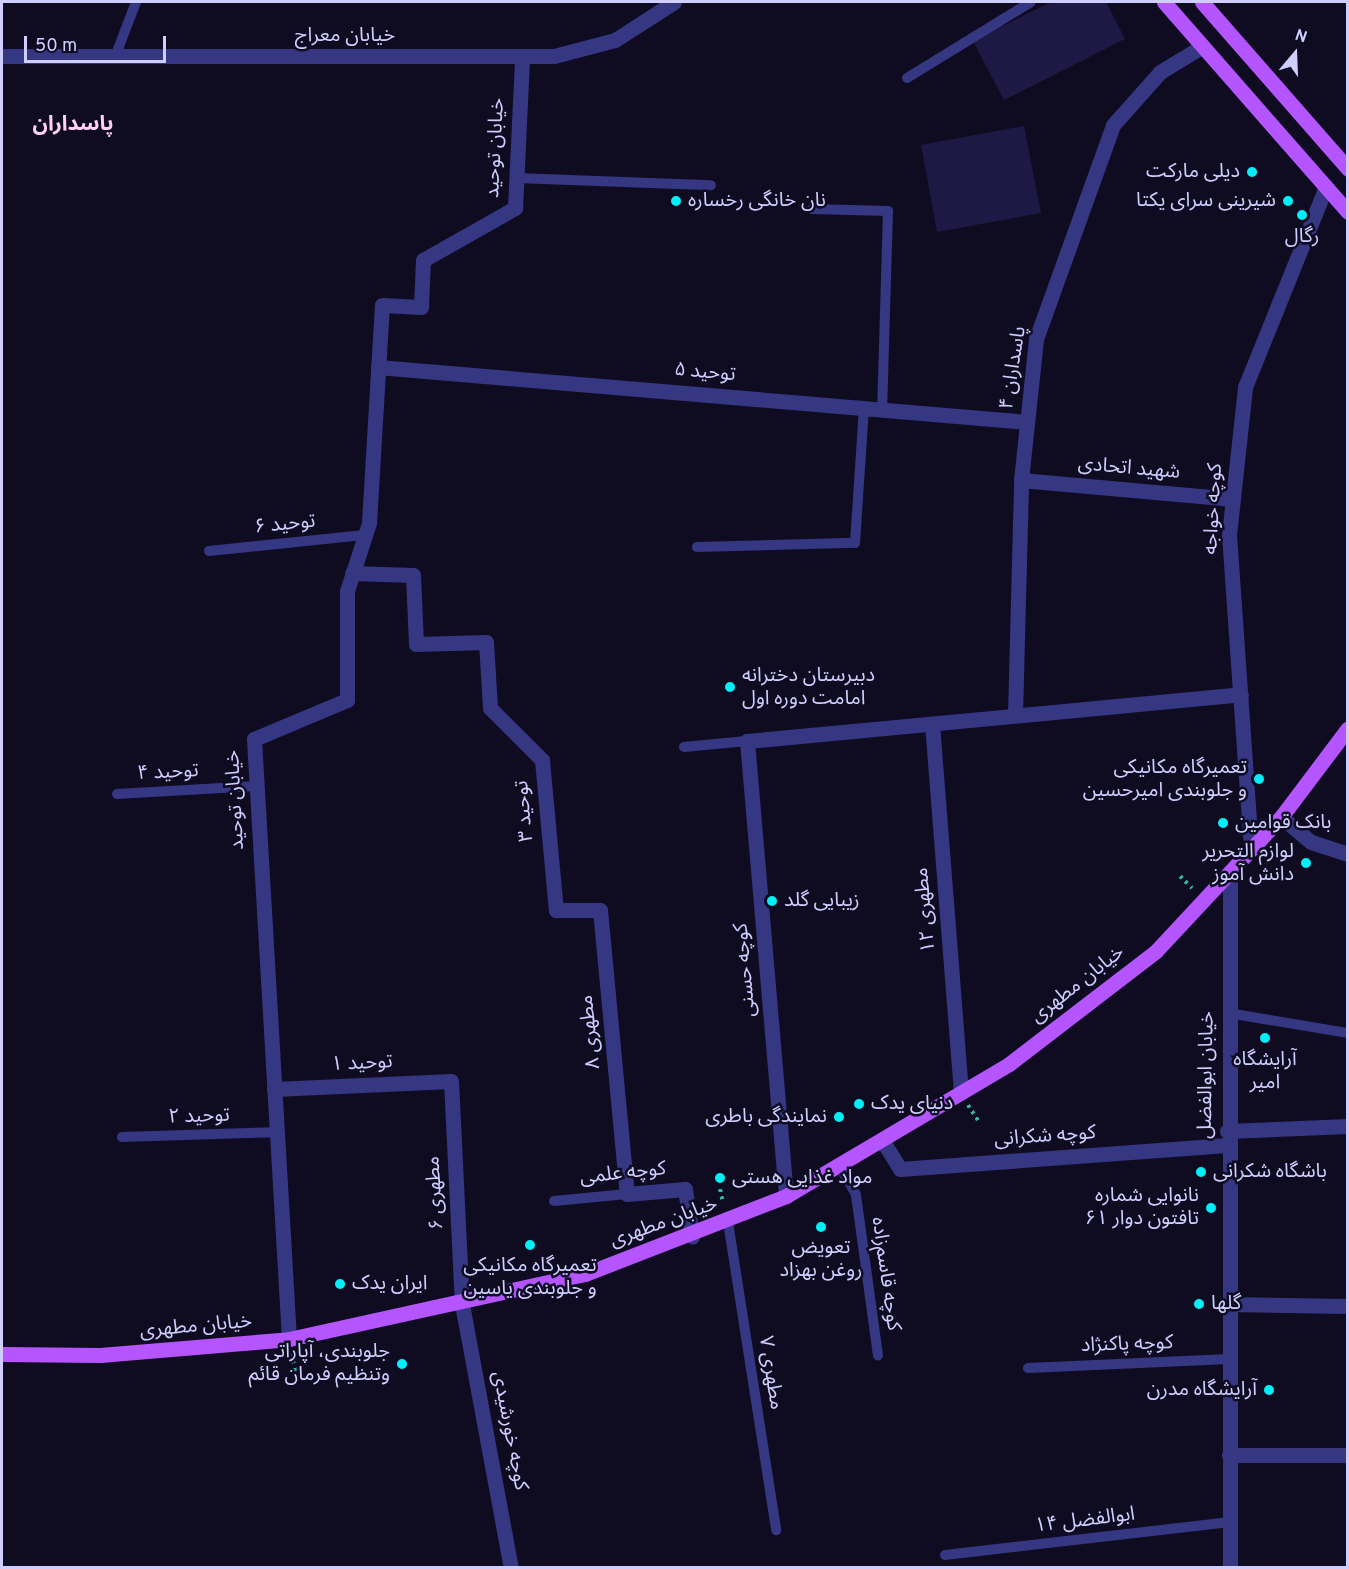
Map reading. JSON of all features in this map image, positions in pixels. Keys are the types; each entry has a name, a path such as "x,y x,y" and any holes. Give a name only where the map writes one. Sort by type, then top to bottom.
{"main road":[{"path":"1164,2 1347,212"},
{"path":"1202,2 1347,169"},
{"name":"خیابان مطهری","path":"2,1354 112,1354 289,1339 462,1304 585,1274 692,1236 786,1196 1009,1065 1156,951 1281,817 1347,728"}],"street":[{"name":"خیابان معراج","path":"2,56 522,58 554,56 615,40 674,2"},
{"name":"پاسداران ۴","path":"1015,715 1021,480 1036,339 1113,125 1160,72 1203,46"},
{"name":"خیابان توحید","path":"289,1339 254,739 346,700 347,591 365,535 382,305 421,307 423,260 515,208 522,58"},
{"name":"کوچه خواجه","path":"1251,849 1229,534 1245,387 1326,187"},
{"name":"توحید ۵","path":"378,367 1027,422"},
{"name":"شهید اتحادی","path":"1021,480 1233,499"},
{"name":"توحید ۳","path":"352,573 413,575 416,644 486,642 490,708 542,759 556,910"},
{"path":"747,741 1240,694"},
{"name":"مطهری ۱۲","path":"932,724 961,1093"},
{"name":"کوچه حسنی","path":"747,741 786,1196"},
{"path":"1281,817 1311,842 1347,854"},
{"name":"خیابان ابوالفضل","path":"1230,872 1227,1138 1230,1568"},
{"name":"مطهری ۸","path":"556,910 600,910 627,1194"},
{"name":"توحید ۱","path":"274,1089 452,1081"},
{"name":"مطهری ۶","path":"452,1081 462,1304"},
{"path":"1227,1138 1347,1126"},
{"name":"کوچه شکرانی","path":"882,1140 900,1169 1227,1138"},
{"name":"کوچه علمی","path":"627,1194 685,1189 692,1236"},
{"name":"کوچه خورشیدی","path":"462,1304 511,1568"},
{"path":"1228,1304 1347,1306"},
{"path":"1229,1455 1347,1455"}],"lane":[{"path":"116,57 136,2"},
{"path":"907,78 1031,2"},
{"path":"516,178 711,185"},
{"path":"812,209 888,211 882,409"},
{"path":"698,547 855,543 864,408"},
{"name":"توحید ۶","path":"209,551 365,535"},
{"path":"684,747 747,741"},
{"name":"توحید ۴","path":"117,794 256,786"},
{"path":"1228,1012 1347,1033"},
{"name":"توحید ۲","path":"122,1137 277,1132"},
{"name":"کوچه قاسم‌زاده","path":"839,1165 856,1195 878,1355"},
{"name":"کوچه علمی","path":"554,1201 627,1194"},
{"name":"مطهری ۷","path":"728,1222 776,1530"},
{"name":"کوچه پاکنژاد","path":"1028,1368 1228,1359"},
{"name":"ابوالفضل ۱۴","path":"945,1555 1230,1522"}],"building":[{"path":"1051,2 1106,2 1125,39 1004,100 973,41"},
{"path":"1024,126 1041,213 937,232 921,145"}],"place":[{"name":"دیلی مارکت","path":"1252,172"},
{"name":"نان خانگی رخساره","path":"676,201"},
{"name":"شیرینی سرای یکتا","path":"1288,201"},
{"name":"رگال","path":"1302,215"},
{"name":"دبیرستان دخترانه امامت دوره اول","path":"730,687"},
{"name":"تعمیرگاه مکانیکی و جلوبندی امیرحسین","path":"1259,779"},
{"name":"بانک قوامین","path":"1223,823"},
{"name":"لوازم التحریر دانش آموز","path":"1306,863"},
{"name":"زیبایی گلد","path":"772,901"},
{"name":"آرایشگاه امیر","path":"1265,1038"},
{"name":"دنیای یدک","path":"859,1104"},
{"name":"نمایندگی باطری","path":"839,1117"},
{"name":"باشگاه شکرانی","path":"1201,1172"},
{"name":"مواد غذایی هستی","path":"720,1178"},
{"name":"نانوایی شماره ۶۱ تافتون دوار","path":"1211,1208"},
{"name":"تعویض روغن بهزاد","path":"821,1227"},
{"name":"تعمیرگاه مکانیکی و جلوبندی یاسین","path":"530,1245"},
{"name":"ایران یدک","path":"340,1284"},
{"name":"گلها","path":"1199,1304"},
{"name":"جلوبندی، آپاراتی وتنظیم فرمان قائم","path":"402,1364"},
{"name":"آرایشگاه مدرن","path":"1269,1390"}],"district":[{"name":"پاسداران","path":"73,125"}]}
